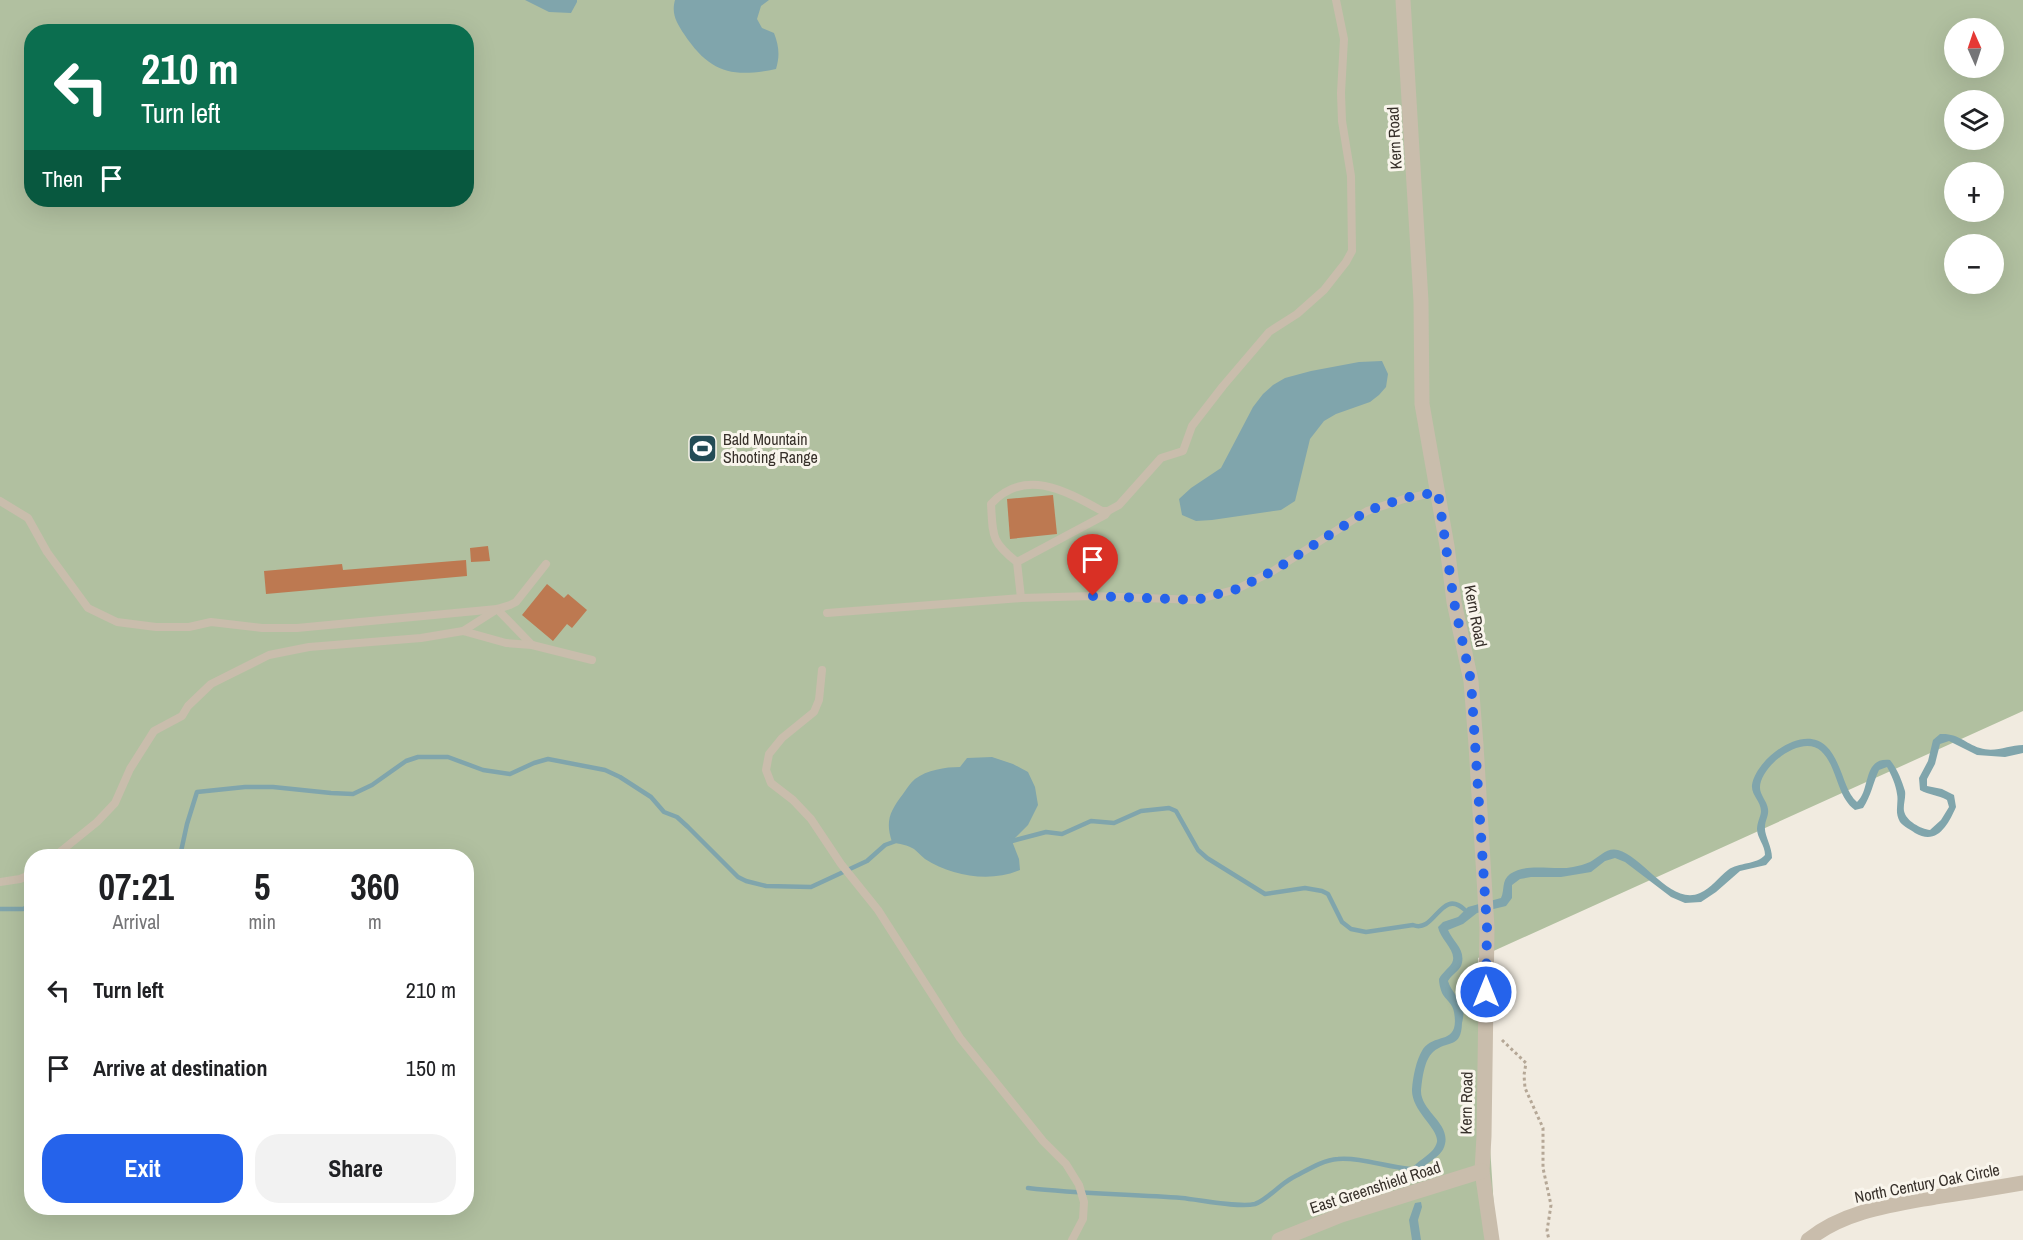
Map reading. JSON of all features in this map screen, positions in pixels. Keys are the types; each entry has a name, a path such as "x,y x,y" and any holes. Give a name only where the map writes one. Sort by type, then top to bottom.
{"street":[{"name":"Kern Road","path":"1403,0 1421,301 1422,404 1454,602 1471,681 1487,927 1482,1171 1492,1240"},
{"name":"East Greenshield Road","path":"1279,1240 1341,1215 1482,1171"},
{"name":"North Century Oak Circle","path":"1808,1240 1848,1217 1884,1206 2023,1183"}],"lane":[{"path":"1017,562 1105,515 1119,505 1161,458 1183,451 1192,426 1269,332 1297,314 1324,290 1346,262 1352,251 1351,176 1342,121 1344,39 1336,0"},
{"path":"1021,598 1017,562 1000,550 993,535 991,504 1001,493 1014,487 1039,484 1066,491 1102,511 1108,511"},
{"path":"827,613 1021,598 1093,596 1196,600 1237,589 1273,571 1367,511 1404,498 1438,492"},
{"path":"0,501 28,518 47,552 88,608 117,622 167,627 189,627 211,622 262,628 297,628 497,609 516,602 546,564"},
{"path":"64,849 97,822 115,803 130,769 154,731 182,716 188,706 211,684 269,655 309,647 421,638 463,631 497,609"},
{"path":"497,609 532,645"},
{"path":"463,631 506,643 532,645 592,660"},
{"path":"822,670 819,700 814,712 782,738 769,754 766,770 771,783 793,800 811,819 841,864 878,910 960,1038 1043,1142 1066,1164 1078,1185 1084,1202 1083,1219 1072,1240"},
{"path":"0,882 24,878"}],"path":[{"path":"1486,1026 1526,1063 1525,1088 1543,1128 1543,1168 1551,1205 1547,1232 1549,1240"}],"green space":[{"path":"0,0 2023,0 2023,711 1478,958 1496,1240 0,1240"}],"water":[{"path":"525,0 577,0 577,2 571,13 549,12"},
{"path":"675,0 769,0 761,6 757,19 762,28 774,33 778,51 776,69 747,73 723,70 713,65 694,47 679,26 674,14"},
{"path":"1382,361 1388,374 1386,387 1379,395 1370,402 1336,414 1324,421 1310,439 1295,501 1281,510 1212,520 1196,521 1182,515 1179,499 1221,468 1253,407 1273,385 1285,378 1311,371 1359,362"},
{"path":"1940,734 1952,735 1986,749 2023,745 2023,753 2005,757 1977,755 1949,741 1940,744 1935,764 1927,779 1927,786 1942,789 1954,795 1956,807 1945,827 1936,835 1923,836 1900,822 1897,815 1896,791 1887,767 1879,770 1863,808 1855,810 1844,797 1827,758 1813,747 1803,746 1793,749 1774,762 1762,780 1760,791 1768,809 1765,830 1772,858 1766,865 1740,871 1701,902 1685,903 1671,897 1625,862 1615,858 1605,861 1591,872 1561,877 1520,879 1512,885 1512,898 1506,906 1477,913 1463,924 1448,930 1462,955 1461,966 1448,981 1463,1009 1461,1031 1456,1041 1439,1048 1427,1060 1421,1091 1425,1105 1440,1123 1445,1144 1440,1154 1422,1169 1417,1178 1411,1180 1409,1172 1415,1164 1432,1151 1437,1142 1434,1131 1420,1112 1413,1097 1412,1084 1417,1063 1423,1049 1428,1044 1450,1034 1455,1023 1453,1009 1442,993 1439,982 1453,959 1451,950 1439,932 1438,927 1443,922 1458,917 1468,907 1501,898 1505,880 1517,870 1575,867 1614,849 1628,854 1668,887 1679,893 1689,895 1700,893 1728,870 1765,855 1757,832 1761,811 1752,785 1755,775 1771,755 1794,741 1816,740 1826,746 1836,760 1849,791 1857,802 1871,769 1881,760 1890,760 1905,791 1905,815 1914,824 1930,830 1941,820 1949,807 1947,800 1920,790 1919,778 1928,761 1933,740"},
{"path":"992,757 1028,772 1035,787 1038,805 1028,825 1012,841 1019,859 1020,870 996,876 971,876 947,870 925,859 912,848 892,842 889,828 890,816 915,779 936,770 960,767 967,758"},
{"path":"1421,1202 1422,1207 1418,1220 1421,1240 1412,1240 1409,1220 1415,1203"}],"building":[{"path":"1053,495 1057,534 1010,539 1007,499"},
{"path":"488,546 490,561 471,562 470,548"},
{"path":"466,560 467,576 266,594 264,571 342,564 343,570"},
{"path":"547,584 564,598 568,594 587,610 572,628 567,624 553,641 522,615"}],"waterway":[{"path":"182,849 197,792 245,787 273,787 353,794 372,785 406,761 418,757 448,757 483,770 510,774 548,759 605,770 651,797 664,812 677,817 738,877 766,886 811,887 867,861 885,845 896,841"},
{"path":"1009,840 1046,832 1062,834 1091,821 1114,823 1141,811 1169,808 1176,811 1198,850 1207,858 1265,894 1305,888 1322,891 1328,894 1342,922 1351,929 1366,932 1413,925 1421,926 1450,904 1457,904 1465,910"},
{"path":"0,909 24,909"},
{"path":"1028,1188 1182,1198 1248,1205 1260,1202 1282,1184 1326,1161 1356,1159 1410,1169"}],"place":[{"name":"Bald Mountain Shooting Range","path":"702,448"}],"route":[{"path":"1093,596 1196,600 1237,589 1273,571 1367,511 1404,498 1438,492 1454,602 1471,681 1487,927 1486,992"}]}
